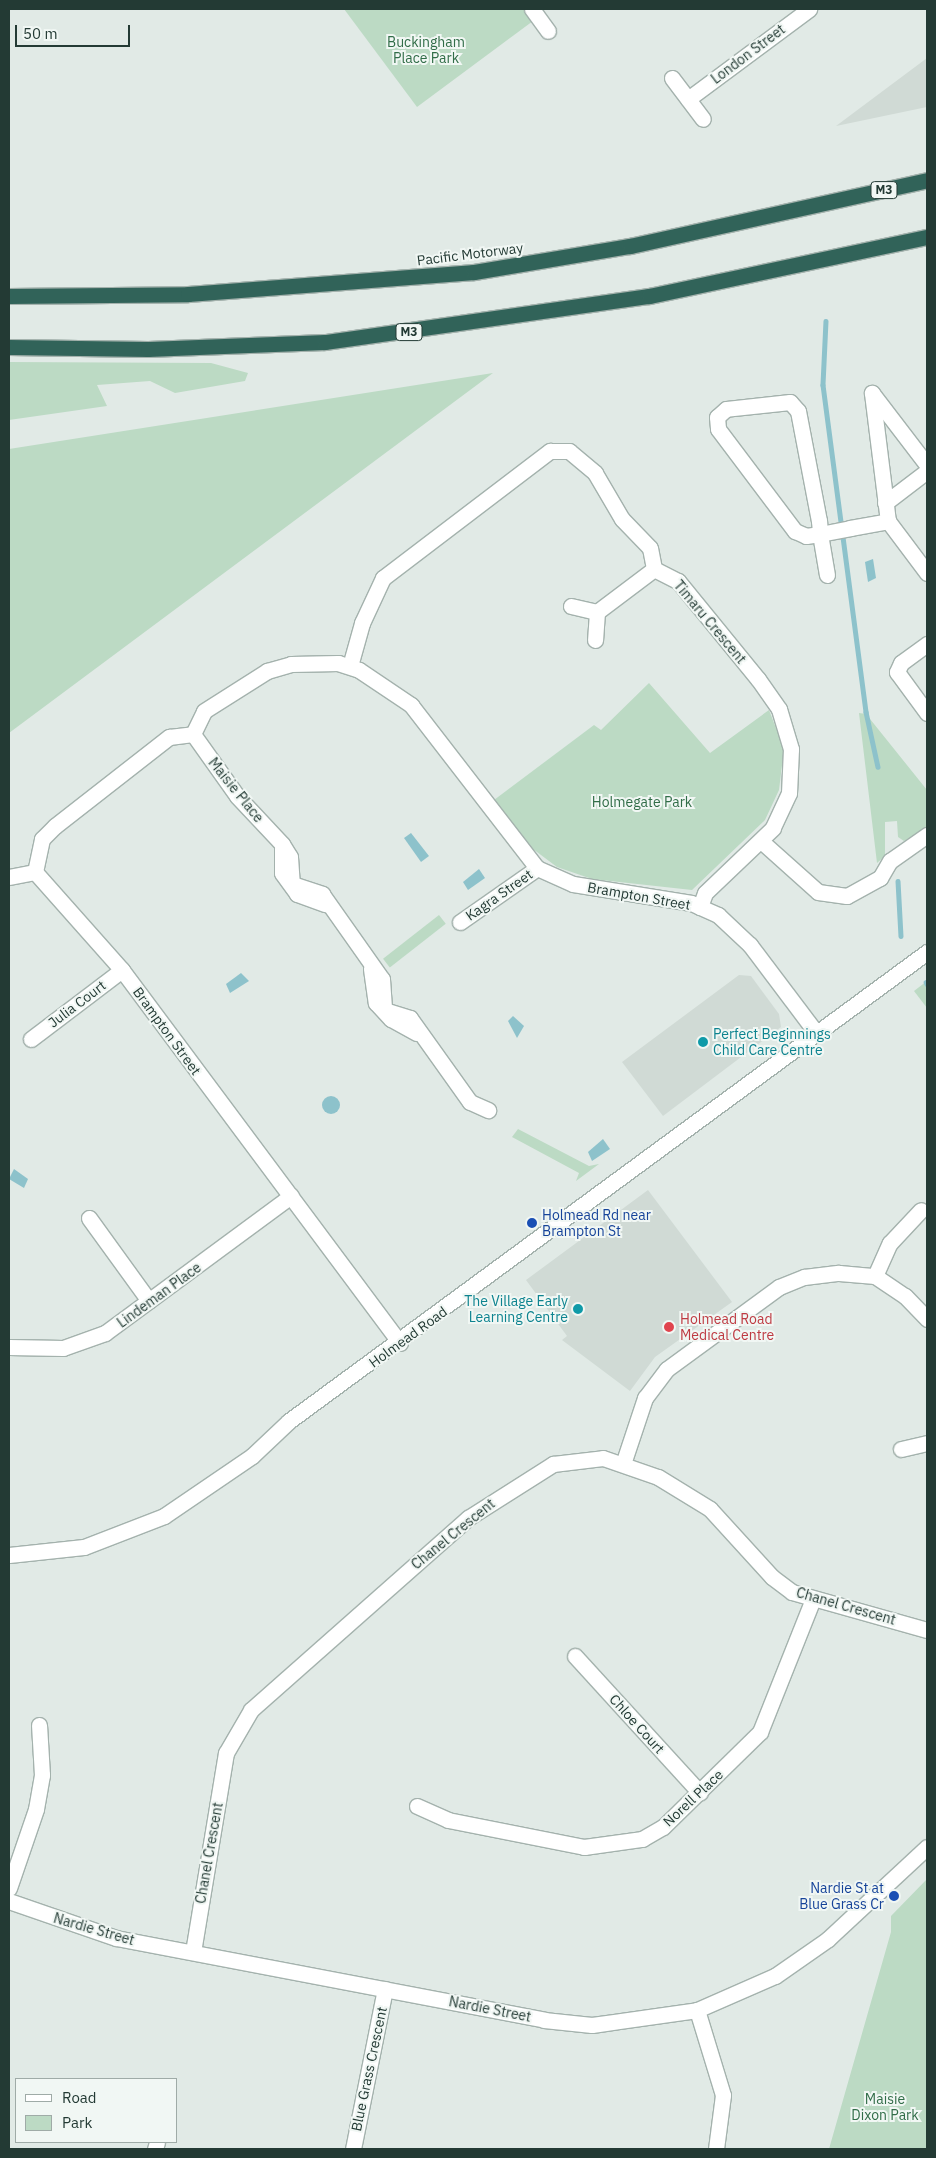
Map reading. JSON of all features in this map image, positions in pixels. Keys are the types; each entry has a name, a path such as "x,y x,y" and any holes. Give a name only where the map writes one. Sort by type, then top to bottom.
{"highway":[{"name":"Pacific Motorway","path":"9,296 188,294 474,272 677,237 927,180"},
{"name":"M3","path":"9,347 148,349 325,342 649,296 927,237"}],"street":[{"path":"532,9 548,31"},
{"name":"London Street","path":"688,99 809,9"},
{"path":"672,78 703,119"},
{"path":"925,566 888,521 872,393 927,465"},
{"path":"827,575 826,532 798,411 790,402 726,409 717,417 724,436 795,530 806,536 826,532 888,521"},
{"name":"Timaru Crescent","path":"350,666 362,623 383,578 550,451 560,448 582,459 634,532 643,560 654,569 661,580 689,597 758,679 779,709 789,741 788,793 761,841 717,883 703,908"},
{"path":"885,503 927,471"},
{"path":"595,640 597,612 654,569"},
{"path":"571,606 597,612"},
{"path":"927,644 901,663 898,672 927,712"},
{"name":"Brampton Street","path":"193,734 201,714 212,709 243,685 274,669 316,662 350,666 396,691 411,705 538,868 572,884 703,908 750,945 817,1034"},
{"path":"9,877 35,872 42,839 55,826 159,748 169,737 193,734"},
{"name":"Maisie Place","path":"193,734 237,796 282,844 290,857 292,884 322,894 371,969 372,996 391,1019 420,1035 470,1102 488,1110"},
{"path":"761,841 818,892 846,896 880,878 890,861 927,835"},
{"name":"Kagra Street","path":"460,922 538,868"},
{"name":"Brampton Street","path":"35,872 122,970 400,1343"},
{"name":"Holmead Road","path":"9,1555 84,1547 164,1516 252,1456 278,1428 400,1343 927,952"},
{"name":"Julia Court","path":"31,1039 122,970"},
{"name":"Lindeman Place","path":"9,1347 37,1350 79,1344 115,1327 291,1196"},
{"path":"875,1276 890,1243 921,1210"},
{"path":"89,1218 149,1301"},
{"path":"623,1464 645,1398 667,1369 779,1287 804,1277 839,1272 875,1276 905,1296 927,1319"},
{"path":"901,1449 927,1443"},
{"name":"Chanel Crescent","path":"193,1952 226,1754 250,1710 468,1518 523,1479 553,1464 579,1459 603,1458 623,1464 689,1494 710,1509 772,1577 813,1599 927,1630"},
{"name":"Norell Place","path":"417,1806 448,1820 584,1848 642,1839 663,1827 700,1793 760,1732 813,1599"},
{"name":"Chloe Court","path":"575,1656 700,1793"},
{"path":"9,1888 36,1809 42,1775 39,1725"},
{"name":"Nardie Street","path":"9,1901 116,1938 568,2023 618,2023 697,2010 801,1959 927,1847"},
{"name":"Blue Grass Crescent","path":"353,2149 385,1989"},
{"path":"697,2010 723,2095 716,2149"}],"shaded area":[{"path":"927,58 927,107 836,126"},
{"path":"739,975 751,976 779,1014 781,1027 663,1116 622,1062"},
{"path":"648,1190 732,1302 655,1357 630,1391 562,1340 567,1336 526,1280"}],"green space":[{"name":"Buckingham Place Park","path":"344,9 524,9 533,21 417,107"},
{"path":"9,362 211,363 248,373 245,381 175,393 150,381 97,385 107,406 9,420"},
{"path":"493,373 9,733 9,449"},
{"name":"Holmegate Park","path":"649,683 710,753 769,710 784,749 779,790 765,820 692,890 592,879 557,867 529,846 494,800 594,725 601,730"},
{"path":"859,713 866,714 927,790 927,828 904,841 898,837 897,821 885,822 885,856 877,863"},
{"path":"439,915 446,924 390,967 383,959"},
{"path":"927,981 927,1008 914,991"},
{"path":"518,1129 589,1166 599,1164 576,1181 579,1173 512,1137"},
{"name":"Maisie Dixon Park","path":"927,1879 927,2149 829,2149 891,1932 891,1916"}],"water":[{"path":"873,559 876,578 868,582 865,562"},
{"path":"411,833 429,856 421,862 404,838"},
{"path":"479,869 485,878 468,890 463,882"},
{"path":"241,973 249,981 230,993 226,984"},
{"path":"513,1016 524,1026 517,1038 508,1021"},
{"path":"331,1096 337,1099 340,1105 337,1111 331,1114 325,1111 322,1105 325,1099"},
{"path":"603,1139 610,1149 592,1161 588,1152"},
{"path":"14,1169 28,1179 24,1188 9,1179"}],"waterway":[{"path":"826,321 823,385 866,712 878,767"},
{"path":"898,881 901,936"}],"place":[{"name":"Perfect Beginnings Child Care Centre","path":"703,1042"},
{"name":"Holmead Rd near Brampton St","path":"532,1223"},
{"name":"The Village Early Learning Centre","path":"578,1309"},
{"name":"Holmead Road Medical Centre","path":"669,1327"},
{"name":"Nardie St at Blue Grass Cr","path":"894,1896"}]}
